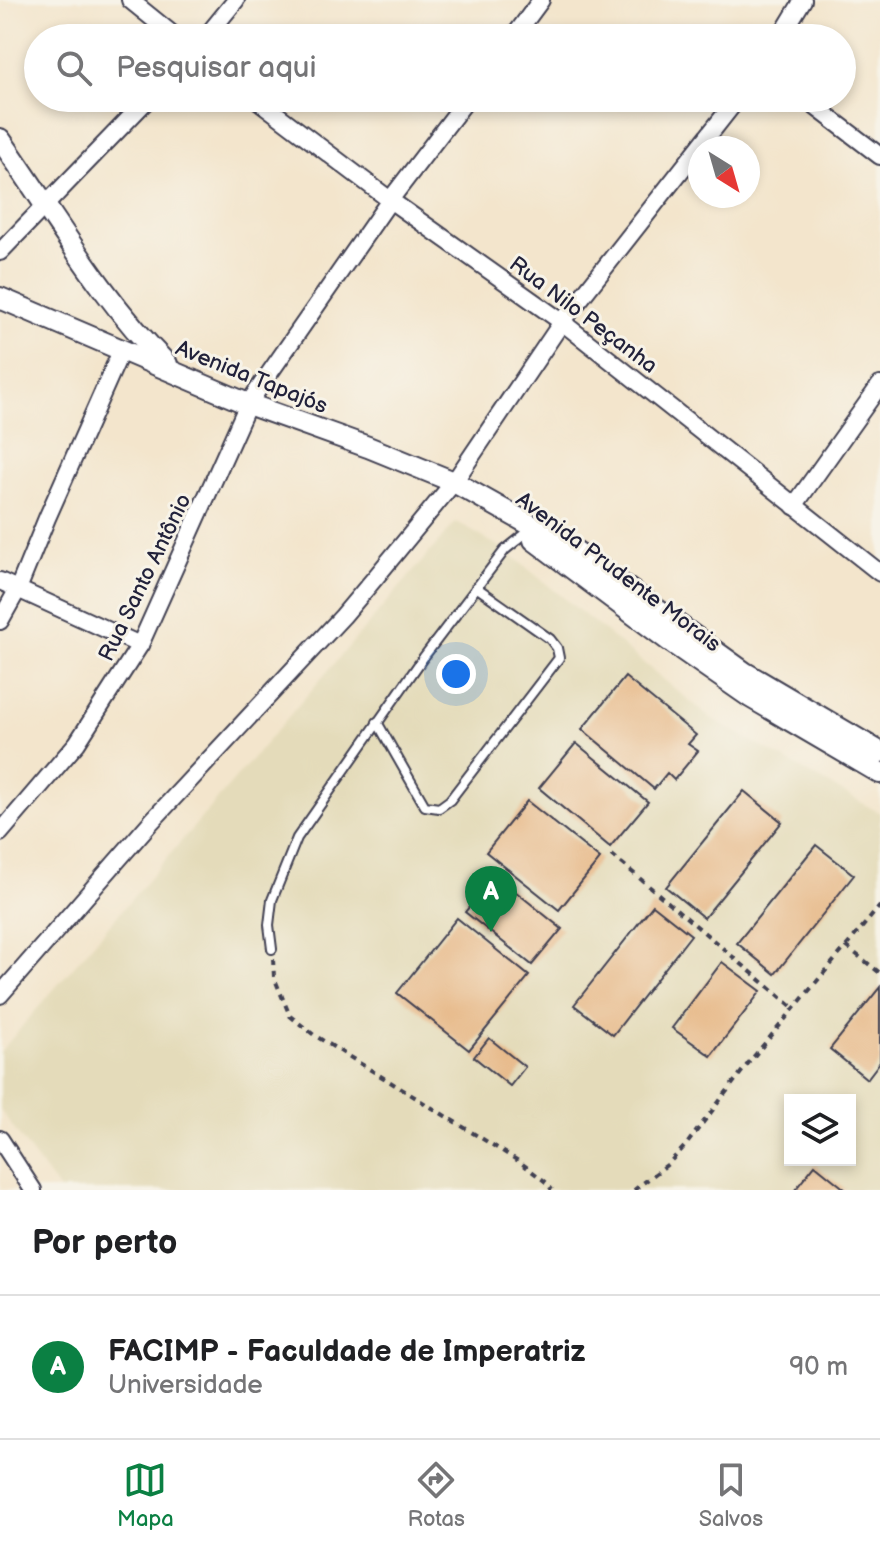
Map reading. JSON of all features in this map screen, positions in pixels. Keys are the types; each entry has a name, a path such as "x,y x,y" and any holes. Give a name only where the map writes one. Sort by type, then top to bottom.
{"street":[{"path":"130,0 160,24"},
{"path":"216,24 236,0"},
{"path":"523,24 541,0"},
{"path":"788,24 803,0"},
{"path":"0,252 135,112"},
{"name":"Rua Nilo Peçanha","path":"274,112 390,200 562,322 880,573"},
{"name":"Rua Santo Antônio","path":"0,833 77,743 140,645 248,404 390,200 457,112"},
{"path":"0,995 150,823 343,616 454,482 562,322 727,112"},
{"path":"822,112 880,156"},
{"path":"0,139 108,299 135,332 176,372"},
{"name":"Avenida Tapajós","path":"0,298 248,404 454,482 485,500"},
{"path":"0,621 18,589 122,349"},
{"path":"794,506 880,385"},
{"name":"Avenida Prudente Morais","path":"485,500 525,534 750,697 880,773"},
{"name":"Avenida Prudente Morais","path":"485,500 570,547 744,672 880,752"},
{"path":"0,581 140,645"},
{"path":"0,1139 33,1190"}],"lane":[{"path":"272,949 269,925 272,900 297,838 476,587 505,550 525,534"},
{"path":"377,722 425,806 439,808 450,800 559,658 557,648 550,639 476,587"}],"path":[{"path":"612,855 795,1009"},
{"path":"634,1190 668,1164 686,1145 750,1061 880,906"},
{"path":"846,946 880,973"},
{"path":"272,949 274,977 290,1016 314,1035 520,1162 552,1190"}],"shaded area":[{"path":"456,522 505,550 712,719 880,813 880,1190 59,1190 0,1110 0,1052"}],"building":[{"path":"625,677 696,735 688,744 698,751 674,780 667,773 654,789 582,729"},
{"path":"576,743 648,802 610,847 539,788"},
{"path":"744,791 782,822 704,918 666,887"},
{"path":"527,801 600,859 559,910 486,852"},
{"path":"816,845 854,875 775,974 737,943"},
{"path":"495,875 562,929 532,965 465,912"},
{"path":"653,905 691,935 613,1035 574,1005"},
{"path":"457,918 529,976 469,1050 397,993"},
{"path":"722,962 761,991 711,1056 672,1028"},
{"path":"880,987 880,1062 867,1079 830,1049"},
{"path":"489,1038 525,1067 510,1086 474,1057"},
{"path":"816,1166 846,1190 795,1190"}],"place":[{"name":"FACIMP - Faculdade de Imperatriz","path":"491,932"}]}
